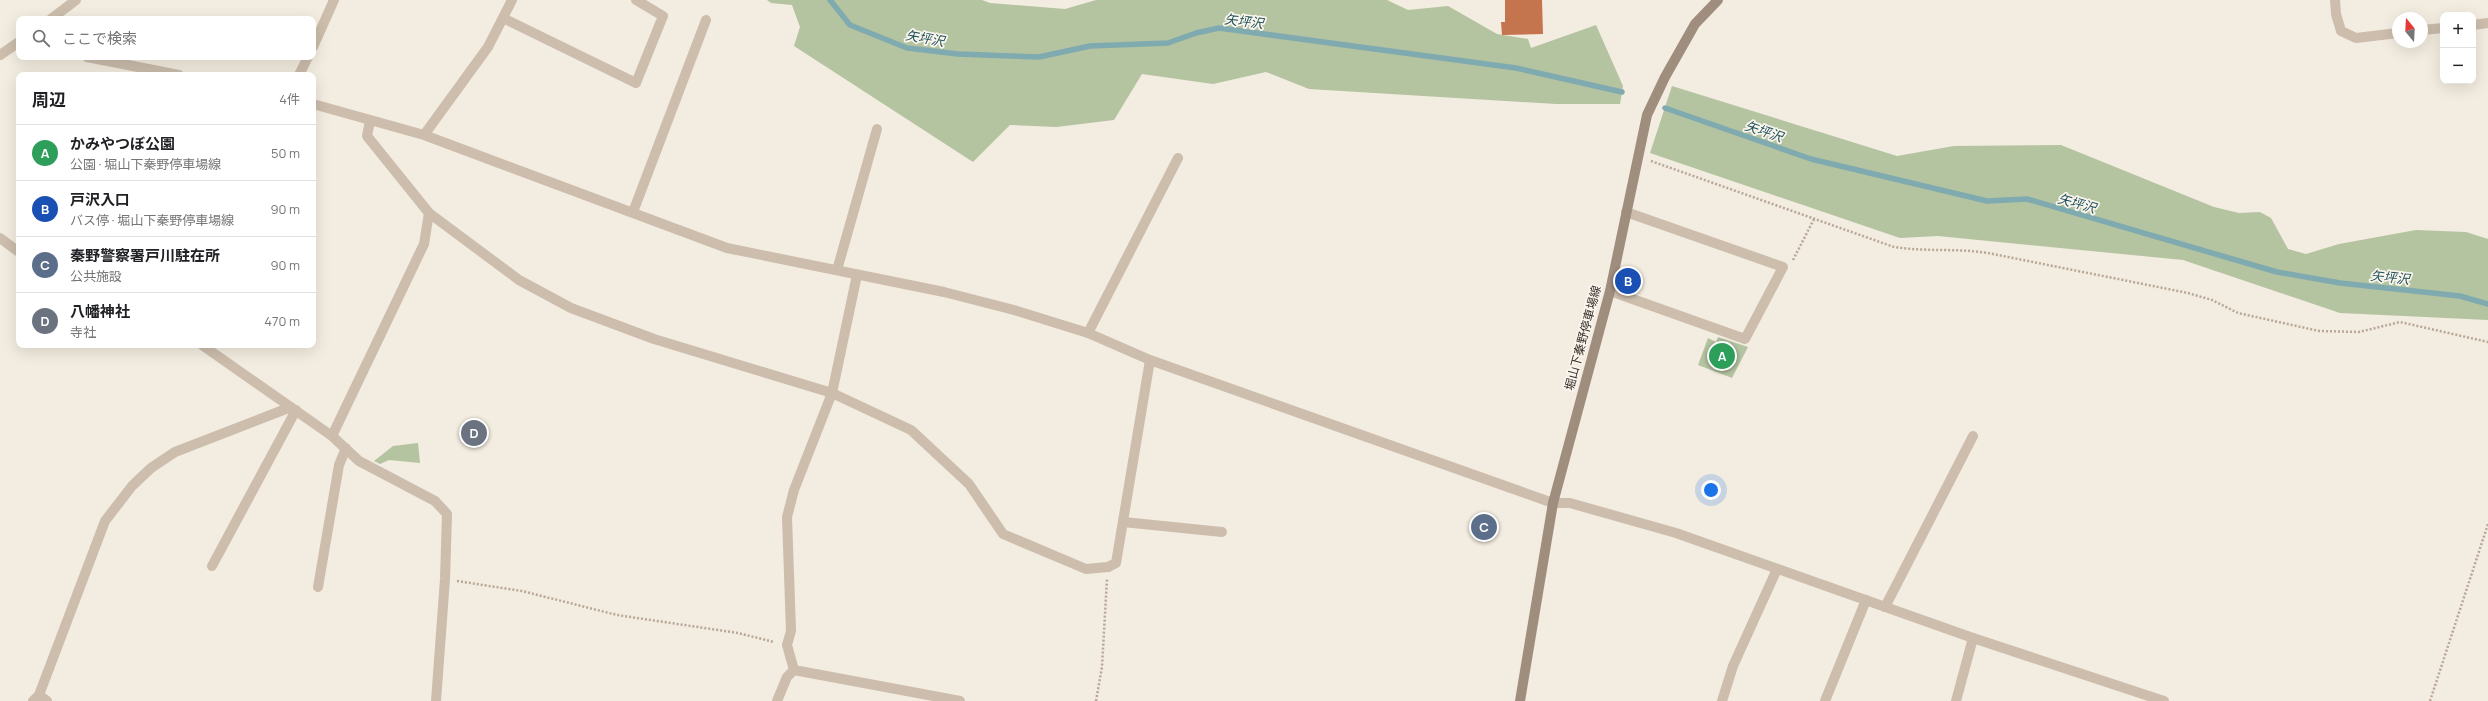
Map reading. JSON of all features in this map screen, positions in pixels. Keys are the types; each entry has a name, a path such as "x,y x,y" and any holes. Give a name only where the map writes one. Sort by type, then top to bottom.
{"main road":[{"name":"堀山下秦野停車場線","path":"1520,701 1553,503 1610,291 1647,115 1665,77 1695,24 1718,0"}],"street":[{"path":"55,16 76,0"},
{"path":"316,40 334,0"},
{"path":"424,134 488,47 512,0"},
{"path":"503,18 636,83 663,16 636,0"},
{"path":"2335,0 2336,14 2341,31 2356,38 2392,34"},
{"path":"633,212 706,20"},
{"path":"2476,25 2488,23"},
{"path":"2428,29 2440,28"},
{"path":"0,55 16,44"},
{"path":"103,60 163,72"},
{"path":"300,72 306,60"},
{"path":"316,105 370,121 424,134 727,248 944,292 1014,310 1088,333 1150,360 1553,503 1570,503 1676,533 1973,638 2164,701"},
{"path":"370,121 367,136 429,213 519,280 571,308 654,339 832,393 911,430 969,484 1003,534 1086,569 1108,567 1116,563 1150,360"},
{"path":"837,270 877,129"},
{"path":"1088,333 1178,158"},
{"path":"1610,291 1745,339 1783,267 1626,212"},
{"path":"332,436 424,244 429,213"},
{"path":"0,238 16,250"},
{"path":"794,670 787,645 791,631 786,517 794,490 832,393 857,275"},
{"path":"206,348 332,436 359,461 434,500 447,514 445,579 436,701"},
{"path":"212,566 294,408"},
{"path":"40,699 105,521 132,486 151,468 175,452 294,408"},
{"path":"1885,607 1973,436"},
{"path":"318,587 339,465 346,448"},
{"path":"1123,522 1222,532"},
{"path":"1722,701 1732,666 1777,569"},
{"path":"1825,701 1866,600"},
{"path":"1956,701 1973,638"},
{"path":"777,701 787,677 794,670"},
{"path":"794,670 960,701"}],"path":[{"path":"1637,157 1894,247 1920,251 1962,249 1996,254 2188,293 2212,300 2238,313 2319,331 2359,332 2400,322 2488,342"},
{"path":"1783,267 1792,261 1814,219"},
{"path":"2430,701 2488,524"},
{"path":"1096,701 1102,667 1108,567"},
{"path":"445,579 522,591 617,615 738,633 787,645"}],"green space":[{"path":"767,0 982,0 990,3 1065,9 1096,0 1387,0 1408,10 1448,6 1497,34 1528,39 1531,48 1596,25 1623,86 1620,104 1556,104 1309,89 1266,72 1213,84 1142,74 1114,120 1056,127 1010,125 973,162 794,46 800,27 792,5 771,3"},
{"path":"1672,86 1897,156 1954,146 2061,145 2214,207 2239,213 2260,212 2271,218 2288,249 2306,254 2339,244 2416,230 2466,232 2488,239 2488,320 2340,313 2183,260 1938,236 1900,238 1650,153"},
{"path":"1718,337 1748,347 1732,378 1698,365 1708,338 1716,342"},
{"path":"418,443 420,463 389,460 380,464 374,461 393,446"}],"building":[{"path":"1505,0 1542,0 1543,34 1502,35 1501,22 1505,22"}],"waterway":[{"name":"矢坪沢","path":"830,0 850,25 907,48 958,54 1039,57 1090,46 1168,43 1196,33 1219,28 1516,68 1622,92"},
{"name":"矢坪沢","path":"1665,108 1811,159 1987,201 2027,199 2277,272 2340,283 2460,296 2488,304"}],"place":[{"name":"戸沢入口","path":"1628,281"},
{"name":"かみやつぼ公園","path":"1722,356"},
{"name":"八幡神社","path":"474,433"},
{"name":"秦野警察署戸川駐在所","path":"1484,527"}]}
